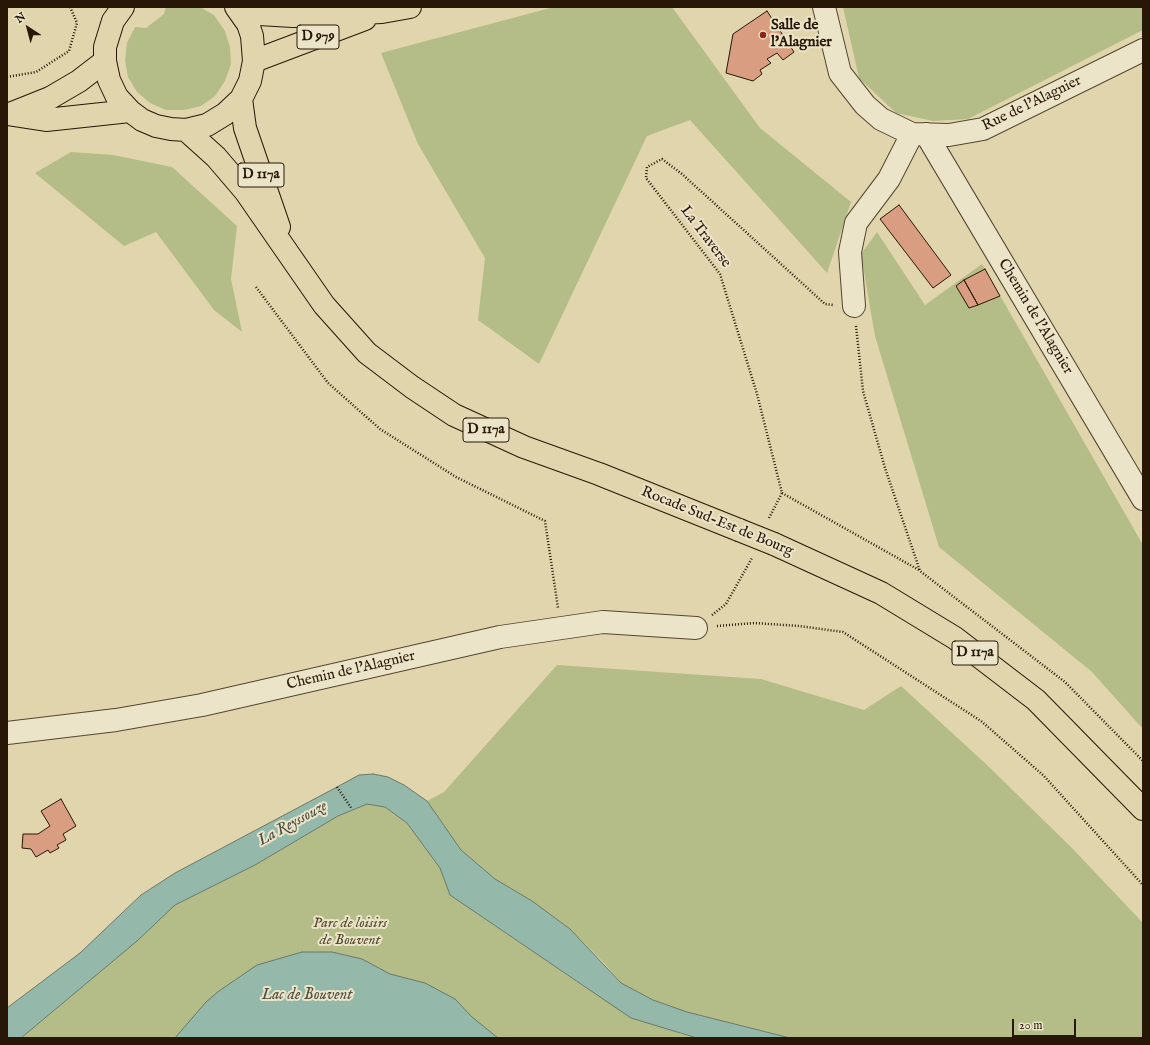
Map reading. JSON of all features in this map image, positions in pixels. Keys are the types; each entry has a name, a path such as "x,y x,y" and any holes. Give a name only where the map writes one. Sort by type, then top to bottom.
{"main road":[{"name":"D 979","path":"239,10 292,16 382,12 410,7"},
{"path":"114,12 108,33 105,61 109,80 114,91 130,111 142,120 171,130 186,130 207,125 226,114 241,99 250,81 254,61 252,36 239,10"},
{"name":"D 979","path":"254,61 382,12"},
{"path":"8,114 50,98 79,81 105,61"},
{"name":"D 117a","path":"241,99 245,128 287,251"},
{"path":"8,114 46,120 130,111"},
{"name":"D 117a","path":"186,130 216,157 245,191 287,251"},
{"name":"Rocade Sud-Est de Bourg","path":"287,251 324,305 367,353 412,387 454,415 524,447 599,474 774,544 881,593 955,638 1036,700 1143,809"}],"street":[{"name":"Rue de l'Alagnier","path":"824,7 840,73 865,105 881,119 919,134 949,135 983,129 1143,50"},
{"path":"854,306 850,252 856,223 889,179 919,134"},
{"name":"Chemin de l'Alagnier","path":"919,134 1143,499"},
{"name":"Chemin de l'Alagnier","path":"7,733 116,720 202,705 500,636 603,622 696,628"}],"path":[{"path":"7,77 36,72 69,51 77,23 70,7"},
{"name":"La Traverse","path":"782,493 757,394 720,274 646,178 647,167 662,159 682,174 825,304 854,306"},
{"path":"256,287 328,383 380,429 456,477 545,521 562,628"},
{"path":"854,306 863,391 885,468 920,571"},
{"path":"766,523 782,493 920,571 1065,682 1143,761"},
{"path":"696,628 726,604 753,556"},
{"path":"696,628 755,623 799,626 843,632 981,721 1043,775 1143,885"},
{"path":"337,787 352,809"}],"green space":[{"path":"166,7 200,7 214,15 225,31 230,47 231,64 225,81 215,96 201,106 184,110 166,110 150,103 137,92 128,77 125,60 127,43 135,27 146,28 164,14"},
{"path":"554,7 672,7 760,128 851,202 827,273 690,120 647,136 539,364 478,320 485,258 418,144 381,53"},
{"path":"843,7 1143,7 1143,30 968,119 933,121 896,113 859,78"},
{"path":"71,152 113,155 172,167 237,226 231,279 242,332 214,310 156,232 124,246 35,173"},
{"path":"877,232 925,305 982,264 1143,545 1143,729 1092,672 939,547 875,336 861,254"},
{"path":"557,665 761,679 864,710 901,686 987,765 1072,848 1143,923 1143,1038 790,1038 687,1012 653,1000 621,983 604,963 570,929 532,901 495,879 461,850 427,801 444,792"},
{"name":"Parc de loisirs de Bouvent","path":"367,804 385,807 407,823 440,868 450,895 582,985 681,1034 697,1038 21,1038 136,941 175,905 255,865 338,816"}],"water":[{"name":"La Reyssouze","path":"373,774 388,777 404,785 427,801 461,850 495,879 532,901 570,929 621,983 653,1000 687,1012 790,1038 697,1038 631,1018 450,895 440,868 407,823 385,807 367,804 338,816 255,865 175,905 137,941 21,1038 7,1038 7,1008 80,953 141,895 175,873 359,775"},
{"name":"Lac de Bouvent","path":"302,952 332,952 362,959 390,974 425,983 455,999 472,1017 498,1038 175,1038 206,1002 219,991 257,965"}],"building":[{"path":"767,11 794,52 783,60 777,53 767,59 771,63 760,70 762,74 753,81 726,73 733,34"},
{"path":"899,205 951,275 933,288 880,219"},
{"path":"985,269 1000,296 978,305 964,280"},
{"path":"964,280 978,305 969,308 956,286"},
{"path":"61,799 76,826 63,834 66,840 57,845 59,848 50,853 48,850 36,857 31,849 22,848 23,834 38,834 50,826 41,811"}],"place":[{"name":"Salle de l'Alagnier","path":"763,35"}]}
